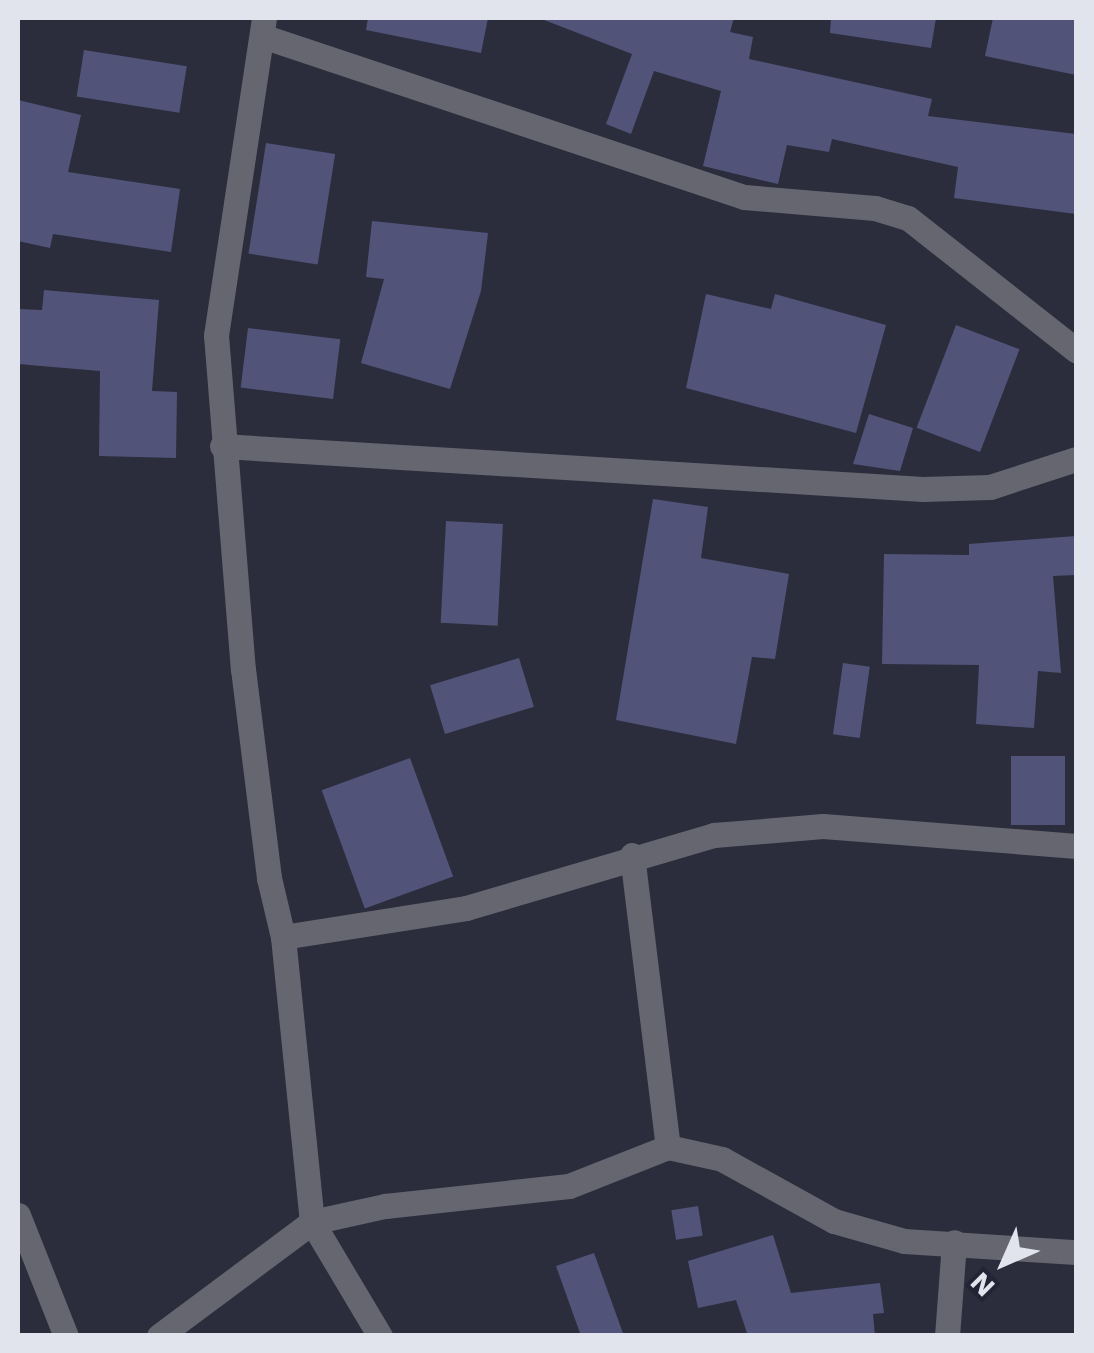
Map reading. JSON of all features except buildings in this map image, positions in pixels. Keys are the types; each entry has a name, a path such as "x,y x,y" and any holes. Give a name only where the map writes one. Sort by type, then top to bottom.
{"street":[{"path":"380,1336 312,1222 283,937 268,878 222,446 216,336 264,27 744,197 875,208 908,218 1076,350"},
{"path":"222,446 923,489 990,487 1076,459"},
{"path":"283,937 466,908 632,855 714,835 823,826 1076,846"},
{"path":"632,855 668,1146"},
{"path":"160,1336 312,1222 385,1206 569,1186 668,1146 722,1159 834,1221 904,1241 1076,1252"},
{"path":"18,1215 66,1336"},
{"path":"947,1336 954,1242"}]}
